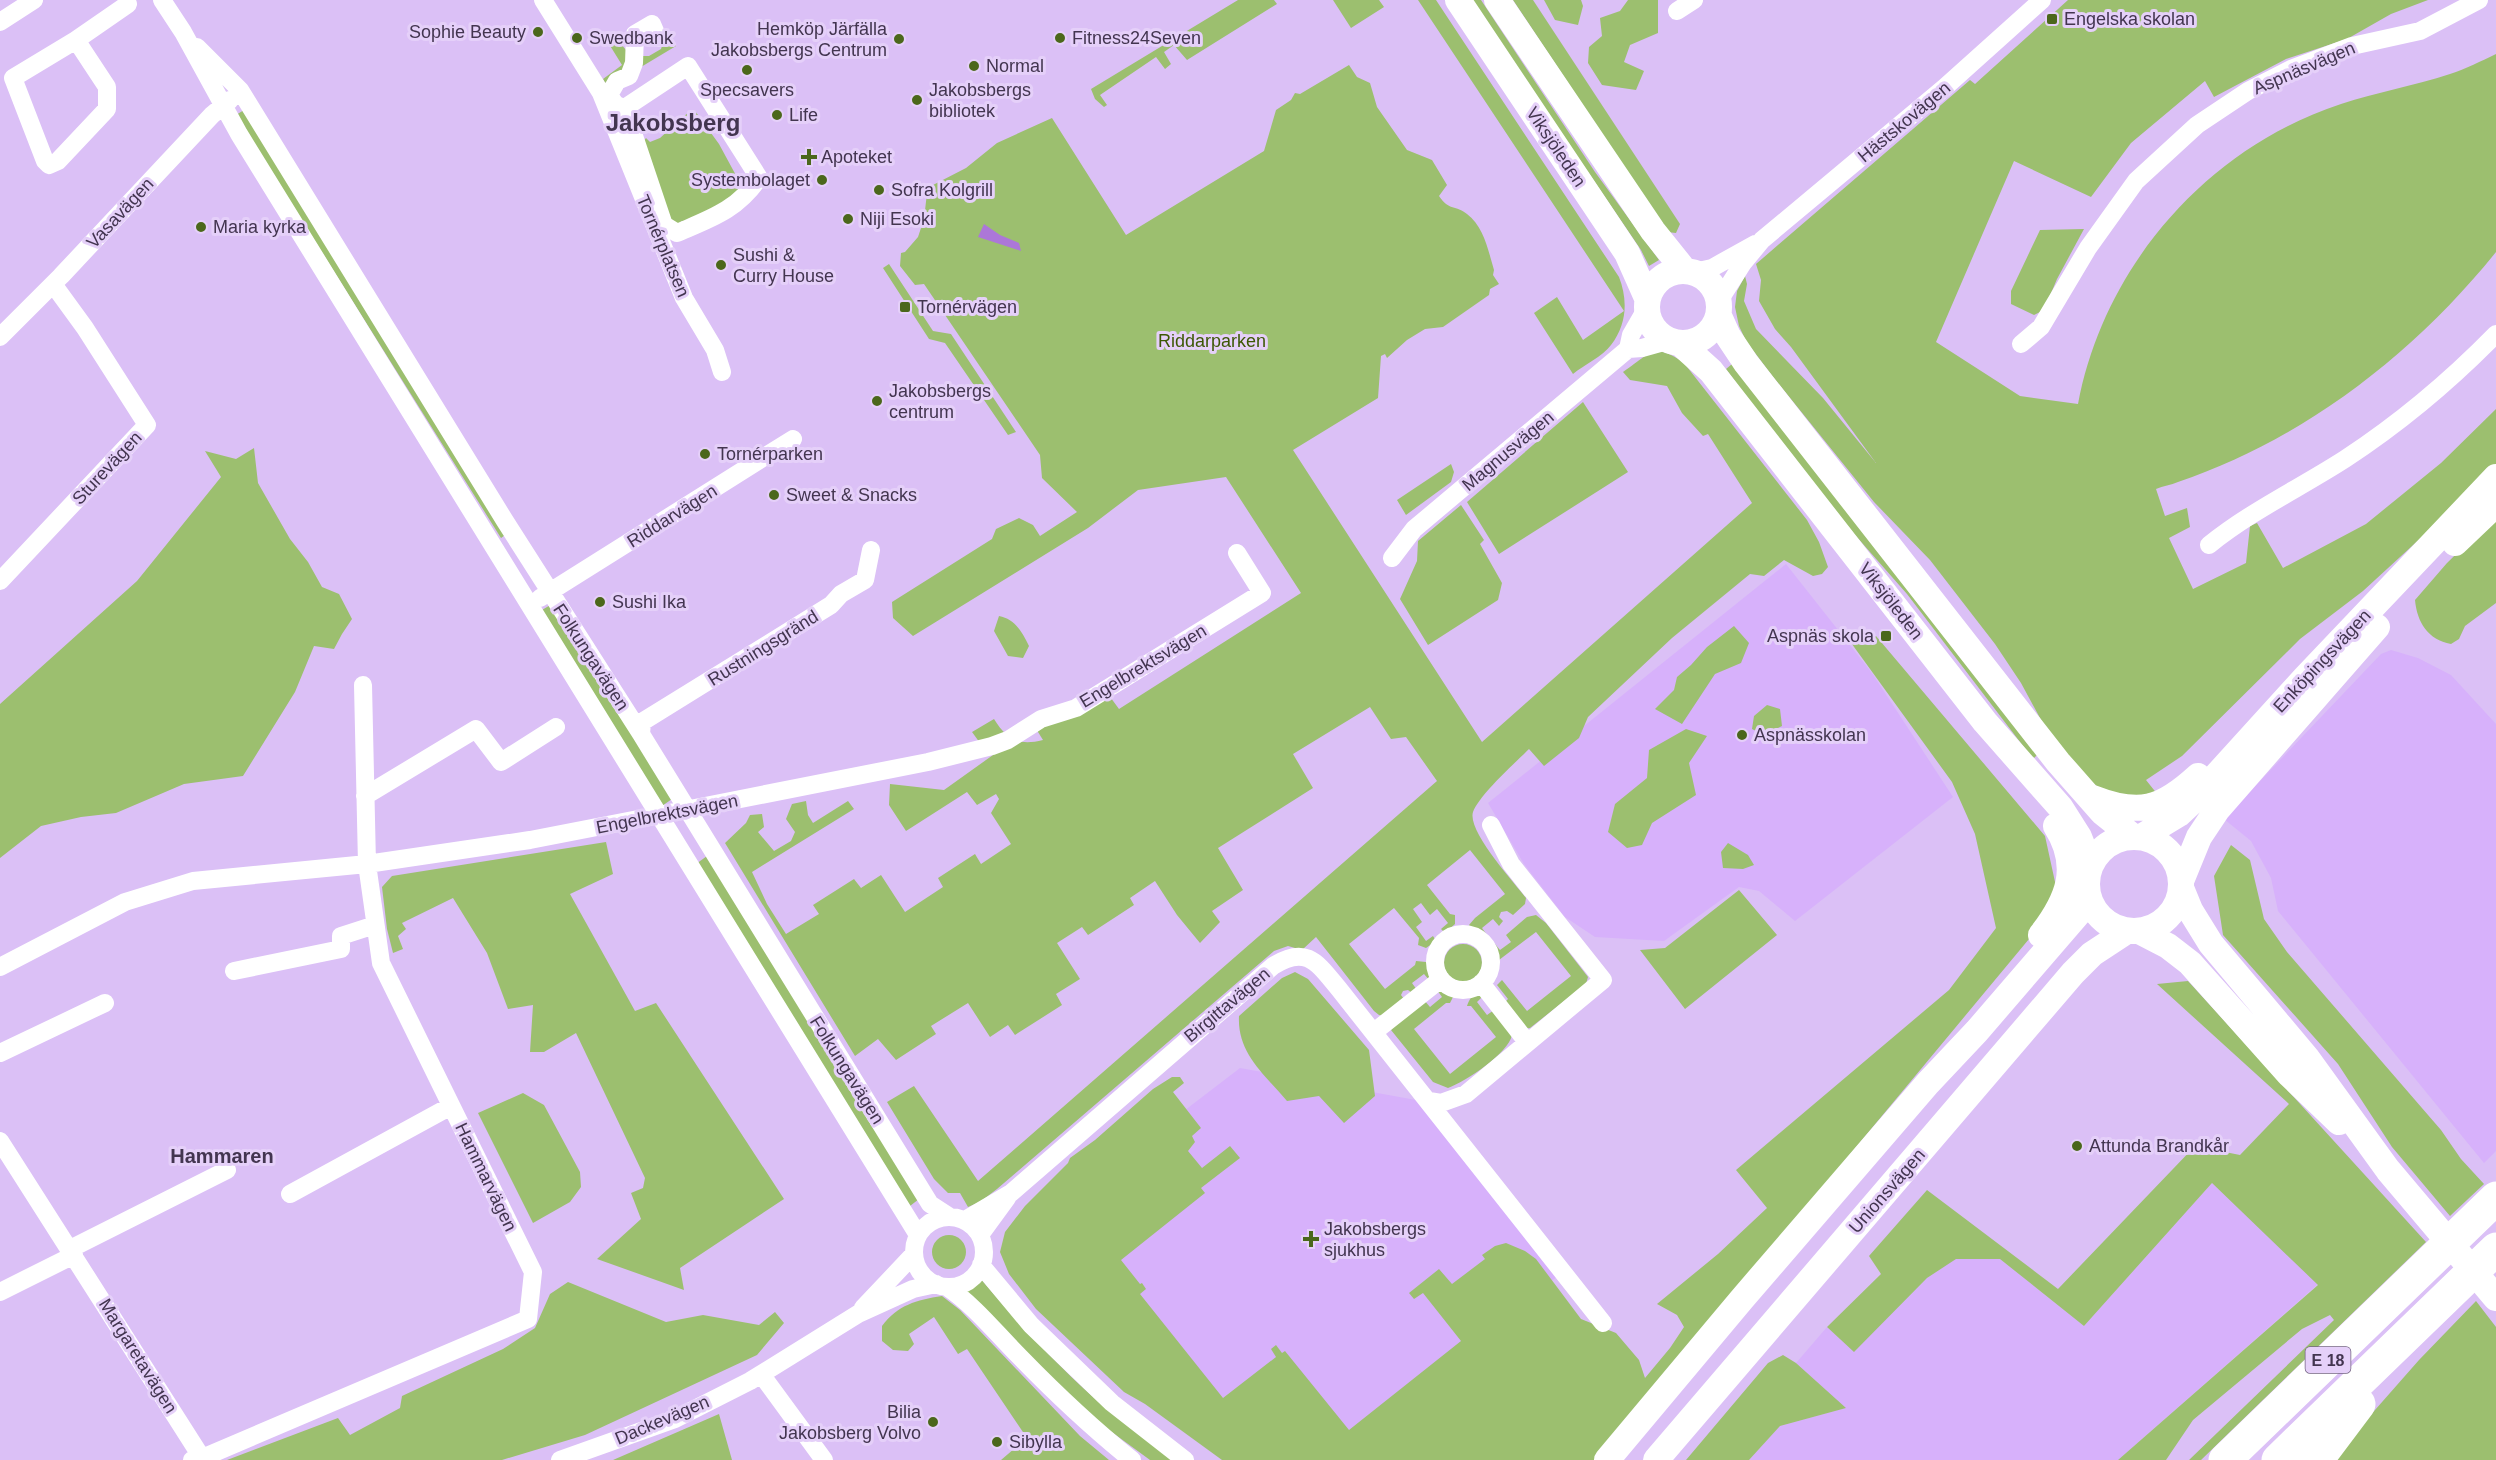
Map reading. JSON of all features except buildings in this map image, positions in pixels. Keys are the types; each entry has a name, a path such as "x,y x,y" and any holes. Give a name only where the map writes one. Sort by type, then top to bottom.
{"highway":[{"name":"E 18","path":"2225,1460 2496,1198"},
{"name":"E 18","path":"2278,1460 2492,1253"},
{"path":"2317,1460 2420,1323"}],"main road":[{"name":"Viksjöleden","path":"1458,0 1628,253 1647,303"},
{"name":"Viksjöleden","path":"1497,0 1653,231 1689,272"},
{"path":"1689,272 1706,279 1714,289 1719,309 1715,326 1700,340 1674,342 1655,332 1648,319 1647,303 1651,289 1666,275 1689,272"},
{"name":"Viksjöleden","path":"1719,309 1728,336 1746,363 2050,753 2102,812 2136,836"},
{"name":"Viksjöleden","path":"1674,342 1711,371 1985,722 2060,807 2079,837 2090,865"},
{"name":"Enköpingsvägen","path":"2136,836 2173,819 2195,799 2304,679 2496,477"},
{"name":"Enköpingsvägen","path":"2181,885 2199,837 2217,810 2426,572 2496,504"},
{"name":"Viksjöleden","path":"2086,795 2116,807 2142,809 2163,803 2185,788 2304,679"},
{"path":"1928,1083 1969,1025 2062,906 2070,876 2065,844 2059,830 1985,722"},
{"path":"2388,1170 2289,1074 2190,963 2168,946 2133,931 2108,924 2100,918 2089,901 2086,883 2090,865 2107,844 2119,838 2136,836 2161,845 2169,852 2175,861 2190,910 2211,944 2307,1058 2388,1170 2495,1297"},
{"path":"2133,931 2157,925 2165,919 2177,903 2181,885"},
{"path":"1607,1460 1928,1083 1977,1031 2089,901"},
{"name":"Unionsvägen","path":"1656,1460 2073,973 2092,954 2133,931"}],"street":[{"path":"0,22 34,0"},
{"path":"162,0 183,32"},
{"name":"Tornérplatsen","path":"543,0 601,93 618,113 664,225 678,233 724,213 747,195 759,178 688,66 618,113"},
{"path":"1677,11 1694,0"},
{"name":"Hästskovägen","path":"1719,309 1743,263 1762,240 1944,88 2042,0"},
{"name":"Aspnäsvägen","path":"2021,344 2041,327 2088,248 2136,181 2197,125 2248,91 2291,69 2352,46 2420,31 2479,0"},
{"path":"76,40 107,87 107,109 58,161 49,165 45,161 13,78 76,40 128,4"},
{"name":"Tornérplatsen","path":"658,38 652,24 635,34 634,63 629,76 616,81 609,95 615,104 684,298 715,350 722,372"},
{"name":"Folkungavägen","path":"183,32 240,90 930,1204 957,1219"},
{"name":"Folkungavägen","path":"183,32 223,106 528,605 918,1235"},
{"name":"Vasavägen","path":"0,337 240,90"},
{"name":"Hästskovägen","path":"1689,272 1712,268 1762,240"},
{"name":"Sturevägen","path":"0,581 147,425 85,328 53,285"},
{"name":"Magnusvägen","path":"1628,349 1631,336 1647,303"},
{"path":"2209,544 2236,524 2345,459 2404,418 2465,366 2496,334"},
{"name":"Magnusvägen","path":"1392,558 1414,529 1628,349 1674,342"},
{"name":"Riddarvägen","path":"528,605 793,439"},
{"name":"Rustningsgränd","path":"641,734 642,722 831,605 841,594 865,580 871,550"},
{"name":"Engelbrektsvägen","path":"0,967 125,902 193,881 367,864 530,840 928,762 1000,744 1041,719 1076,708 1262,593 1238,553"},
{"name":"Hammarvägen","path":"197,1459 528,1319 533,1272 381,963 367,864 363,685"},
{"path":"365,796 476,729 501,762 556,728"},
{"path":"1429,1101 1441,1103 1466,1094 1603,980 1511,864 1491,825"},
{"path":"234,971 341,949 341,936 375,925"},
{"path":"1457,935 1476,938 1490,955 1488,973 1481,983 1469,989 1459,990 1449,987 1441,979 1435,964 1436,954 1441,945 1457,935"},
{"name":"Birgittavägen","path":"980,1236 1011,1193 1209,1020 1284,959 1306,957 1317,962 1374,1032 1603,1323"},
{"path":"1374,1032 1441,979"},
{"path":"1481,983 1527,1042"},
{"path":"0,1053 105,1003"},
{"path":"290,1194 451,1106"},
{"name":"Margaretavägen","path":"0,1141 72,1252 197,1459"},
{"path":"0,1292 227,1170"},
{"name":"Birgittavägen","path":"957,1219 1011,1193"},
{"path":"941,1285 968,1281 981,1266 984,1251 980,1236 957,1219 930,1222 918,1235 914,1254 920,1272 941,1285 968,1301 1068,1405 1132,1460"},
{"name":"Dackevägen","path":"858,1314 914,1254"},
{"path":"981,1266 1032,1325 1112,1403 1185,1460"},
{"name":"Dackevägen","path":"560,1460 675,1419 761,1374 858,1314 913,1289 941,1285"},
{"path":"761,1374 824,1460"}],"shaded area":[{"path":"984,224 1000,235 1019,243 1021,251 978,237"},
{"name":"Aspnässkolan","path":"1786,564 1872,673 1953,797 1795,921 1759,891 1739,887 1664,941 1595,937 1565,917 1524,864 1488,803"},
{"path":"2391,650 2418,658 2451,675 2496,724 2496,1151 2484,1163 2278,911 2271,878 2251,841 2224,819 2381,654"},
{"name":"Jakobsbergs sjukhus","path":"1240,1068 1416,1100 1558,1276 1314,1460 1271,1460 1065,1202"},
{"path":"2212,1183 2318,1284 2118,1460 1749,1460 1780,1426 1845,1408 1796,1363 1827,1327 1854,1351 1927,1278 1955,1259 2000,1259 2084,1326"}],"green space":[{"path":"1238,0 1274,0 1277,4 1187,60 1174,45 1164,52 1171,64 1165,69 1156,57 1100,95 1107,105 1104,107 1095,99 1091,89"},
{"path":"1333,0 1379,0 1384,7 1351,28"},
{"path":"1418,0 1436,0 1619,277 1625,303 1623,320 1620,329 1608,349 1573,374 1534,313 1557,297 1583,340 1624,311"},
{"path":"1471,0 1481,0 1595,172 1659,260 1649,266 1641,250"},
{"path":"1513,0 1533,0 1680,224 1676,233 1667,232"},
{"path":"1544,0 1581,0 1583,6 1578,25 1555,20"},
{"path":"1628,0 1658,0 1658,33 1630,45 1624,62 1644,71 1636,90 1602,85 1588,63 1589,47 1602,36 1600,18 1620,11"},
{"path":"2068,0 2428,0 2391,14 2347,39 2286,59 2214,97 2205,81 2131,143 2091,197 2014,161 1936,342 2020,396 2078,404 2091,353 2111,305 2137,260 2169,219 2206,182 2247,150 2292,124 2341,104 2456,72 2496,54 2496,252 2429,325 2353,390 2312,418 2269,443 2224,464 2156,489 2165,516 2187,508 2190,527 2169,538 2193,589 2246,563 2250,526 2257,523 2283,568 2366,524 2441,463 2496,409 2496,469 2363,591 2300,639 2182,756 2146,780 2158,795 2138,799 2101,789 2087,779 2046,729 2021,683 1995,644 1930,560 1874,502 1746,341 1739,326 1735,307 1737,291 1745,276 1747,284 1744,301 1756,329 1823,398 1876,463 1791,347 1775,329 1759,301 1761,280 1756,264 1970,80 1975,84"},
{"path":"667,31 676,46 631,73 614,77 605,83 603,79 622,65 609,44 621,44 631,56 649,56 661,49"},
{"name":"Riddarparken","path":"1349,65 1357,77 1370,83 1377,107 1407,150 1432,160 1447,185 1439,196 1443,201 1467,214 1478,225 1494,270 1493,275 1499,284 1490,289 1489,295 1443,327 1425,329 1407,340 1387,358 1385,354 1381,356 1378,398 1293,450 1482,742 1752,503 1708,434 1703,436 1682,413 1667,386 1630,380 1623,372 1647,355 1653,352 1666,353 1684,363 1807,520 1819,542 1828,567 1822,574 1813,576 1784,560 1764,576 1750,574 1672,638 1588,717 1579,738 1544,766 1529,749 1498,779 1477,805 1473,812 1473,820 1484,843 1526,898 1525,904 1513,915 1507,911 1501,912 1499,917 1503,921 1499,926 1493,919 1482,928 1487,935 1483,937 1476,934 1469,925 1505,894 1470,850 1427,885 1450,914 1455,915 1455,924 1445,933 1441,929 1448,923 1437,909 1430,915 1421,903 1413,909 1422,922 1416,927 1426,941 1433,936 1436,941 1426,948 1418,945 1419,938 1394,908 1349,944 1385,989 1415,965 1416,961 1426,962 1434,976 1430,981 1424,974 1412,983 1417,990 1412,993 1408,990 1403,991 1401,995 1404,999 1384,1016 1374,1011 1316,937 1302,950 1288,946 1274,951 997,1189 980,1202 968,1207 960,1193 948,1193 934,1179 887,1102 914,1086 978,1181 1437,781 1406,737 1391,739 1370,707 1293,754 1313,788 1218,848 1243,890 1212,911 1220,922 1200,943 1177,915 1155,881 1130,898 1134,905 1088,935 1082,927 1057,943 1080,979 1056,994 1062,1005 1015,1035 1008,1025 990,1037 968,1003 931,1026 936,1034 896,1060 878,1039 855,1056 725,843 746,823 750,815 762,814 764,827 758,832 774,851 791,841 795,832 786,819 792,804 806,801 808,815 813,823 848,801 854,809 752,872 767,904 786,934 819,914 813,905 854,879 861,888 881,875 905,912 943,887 938,878 975,854 981,864 1011,844 991,813 999,799 996,794 977,805 967,792 906,831 889,805 890,784 944,790 993,755 972,732 994,719 1014,740 1035,742 1043,740 1038,732 1039,713 1108,694 1119,709 1301,593 1226,477 1138,490 1088,528 913,636 893,618 892,602 992,539 996,529 1019,518 1033,525 1040,536 1077,512 1042,478 1040,455 924,284 915,285 900,266 901,253 905,252 918,237 924,219 927,193 933,185 966,168 997,143 1052,118 1126,235 1264,151 1276,110 1291,100 1295,93 1300,94"},
{"path":"244,110 508,533 501,538 236,115"},
{"path":"691,110 695,111 719,144 745,192 693,222 682,221 677,225 672,222 642,143 646,138 650,142 660,138"},
{"path":"2084,229 2057,279 2044,310 2034,315 2011,304 2011,291 2040,230"},
{"path":"889,264 933,331 951,334 1016,432 1008,435 945,343 929,339 883,268"},
{"path":"1732,364 2038,754 2033,759 1907,594 1855,535 1773,433 1726,369"},
{"path":"1583,402 1628,472 1499,554 1467,502"},
{"path":"254,448 258,483 290,539 308,562 322,587 339,594 352,619 334,649 314,646 295,692 243,776 184,784 116,813 81,817 41,826 0,858 0,704 137,581 221,477 205,451 236,459"},
{"path":"1451,464 1454,472 1451,482 1406,515 1397,500"},
{"path":"1461,505 1484,540 1480,544 1502,583 1498,600 1428,645 1400,599 1417,561 1418,541"},
{"path":"2496,515 2496,603 2465,626 2459,639 2451,644 2436,639 2421,623 2415,600 2447,563"},
{"path":"552,604 672,799 662,806 542,610"},
{"path":"999,616 1014,623 1024,636 1029,646 1023,658 1008,656 994,631"},
{"path":"1734,626 1749,643 1741,663 1715,674 1682,724 1655,709 1674,690 1677,677 1707,647"},
{"path":"1876,636 2045,836 2057,891 2029,939 1596,1460 1222,1460 1145,1404 1124,1392 1036,1309 1009,1274 1000,1252 1005,1232 1025,1206 1068,1163 1070,1158 1095,1140 1153,1089 1172,1077 1180,1077 1184,1083 1173,1092 1201,1128 1192,1136 1195,1142 1188,1151 1202,1168 1230,1146 1240,1158 1201,1188 1205,1193 1121,1260 1146,1289 1140,1294 1223,1398 1276,1357 1271,1349 1276,1345 1282,1353 1285,1351 1349,1430 1461,1341 1423,1293 1414,1299 1409,1293 1439,1269 1452,1284 1485,1259 1482,1255 1495,1246 1506,1243 1525,1251 1536,1259 1581,1319 1616,1333 1639,1360 1645,1378 1684,1327 1677,1315 1657,1304 1718,1254 1767,1208 1736,1170 1949,990 1996,928 1975,834 1952,782 1849,640"},
{"path":"1767,705 1780,709 1782,726 1764,735 1752,729 1754,716"},
{"path":"1686,729 1707,736 1689,763 1696,795 1652,823 1642,845 1627,848 1608,832 1615,804 1647,778 1649,750"},
{"path":"606,842 613,874 570,894 635,1011 656,1003 784,1199 680,1268 684,1290 597,1259 641,1219 631,1193 643,1188 645,1178 576,1033 544,1052 530,1052 533,1005 508,1009 487,953 453,898 402,923 406,929 398,936 403,949 393,953 387,929 382,887 392,876"},
{"path":"1728,843 1748,855 1754,865 1743,869 1723,868 1721,852"},
{"path":"2231,845 2250,860 2264,919 2287,952 2441,1130 2461,1159 2484,1184 2450,1216 2392,1147 2338,1064 2223,935 2214,876"},
{"path":"707,856 919,1199 910,1206 696,864"},
{"path":"1739,890 1777,935 1685,1009 1640,950 1665,948"},
{"path":"1536,915 1546,923 1588,977 1586,984 1530,1028 1523,1029 1502,1005 1508,999 1497,985 1502,980 1527,1011 1571,976 1536,932 1499,960 1491,951 1491,946 1495,944 1500,950 1511,942 1506,935 1527,917"},
{"path":"1463,944 1477,949 1482,963 1477,977 1463,982 1449,977 1444,963 1449,949"},
{"path":"1295,972 1308,979 1369,1050 1375,1096 1344,1123 1319,1096 1287,1101 1261,1072 1242,1041 1239,1016 1282,978"},
{"path":"2188,981 2426,1242 2201,1460 2189,1460 2334,1320 2330,1315 2302,1329 2193,1420 2166,1460 2118,1460 2318,1285 2212,1183 2084,1326 2000,1259 1956,1259 1927,1278 1854,1352 1827,1327 1881,1274 1869,1256 1927,1190 2058,1289 2195,1146 2240,1155 2289,1104 2157,984"},
{"path":"1442,986 1453,997 1450,1003 1446,1003 1414,1029 1450,1074 1496,1037 1471,1006 1467,1006 1475,994 1479,993 1483,996 1477,1002 1487,1015 1494,1010 1512,1035 1495,1058 1475,1073 1448,1088 1433,1082 1391,1030 1424,1000 1430,1007 1442,997 1437,990"},
{"path":"523,1093 544,1105 580,1172 581,1187 570,1202 533,1223 478,1113"},
{"path":"949,1235 961,1240 966,1252 961,1264 949,1269 937,1264 932,1252 937,1240"},
{"path":"980,1278 1057,1363 1091,1395 1116,1417 1174,1460 1150,1460 1098,1422 1063,1391 965,1290"},
{"path":"568,1282 666,1322 703,1315 759,1325 775,1312 784,1323 757,1355 585,1435 502,1460 227,1460 338,1418 350,1435 400,1408 402,1396 503,1349 535,1328 550,1294"},
{"path":"942,1296 960,1310 1080,1436 1109,1460 1001,1460 1027,1438 967,1349 958,1354 934,1317 909,1334 914,1344 908,1351 893,1350 882,1341 882,1326 894,1313 924,1299"},
{"path":"2476,1301 2496,1327 2496,1460 2331,1460 2419,1360"},
{"path":"1783,1355 1796,1363 1846,1408 1780,1426 1749,1460 1686,1460 1768,1363"},
{"path":"719,1414 732,1460 613,1460"}],"place":[{"name":"Engelska skolan","path":"2052,19"},
{"name":"Sophie Beauty","path":"538,32"},
{"name":"Swedbank","path":"577,38"},
{"name":"Fitness24Seven","path":"1060,38"},
{"name":"Hemköp Järfälla Jakobsbergs Centrum","path":"899,39"},
{"name":"Normal","path":"974,66"},
{"name":"Specsavers","path":"747,70"},
{"name":"Jakobsbergs bibliotek","path":"917,100"},
{"name":"Life","path":"777,115"},
{"name":"Apoteket","path":"809,157"},
{"name":"Systembolaget","path":"822,180"},
{"name":"Sofra Kolgrill","path":"879,190"},
{"name":"Niji Esoki","path":"848,219"},
{"name":"Maria kyrka","path":"201,227"},
{"name":"Sushi & Curry House","path":"721,265"},
{"name":"Tornérvägen","path":"905,307"},
{"name":"Jakobsbergs centrum","path":"877,401"},
{"name":"Tornérparken","path":"705,454"},
{"name":"Sweet & Snacks","path":"774,495"},
{"name":"Sushi Ika","path":"600,602"},
{"name":"Aspnäs skola","path":"1886,636"},
{"name":"Aspnässkolan","path":"1742,735"},
{"name":"Attunda Brandkår","path":"2077,1146"},
{"name":"Jakobsbergs sjukhus","path":"1311,1239"},
{"name":"Bilia Jakobsberg Volvo","path":"933,1422"},
{"name":"Sibylla","path":"997,1442"}],"district":[{"name":"Jakobsberg","path":"673,122"},
{"name":"Hammaren","path":"222,1156"}]}
